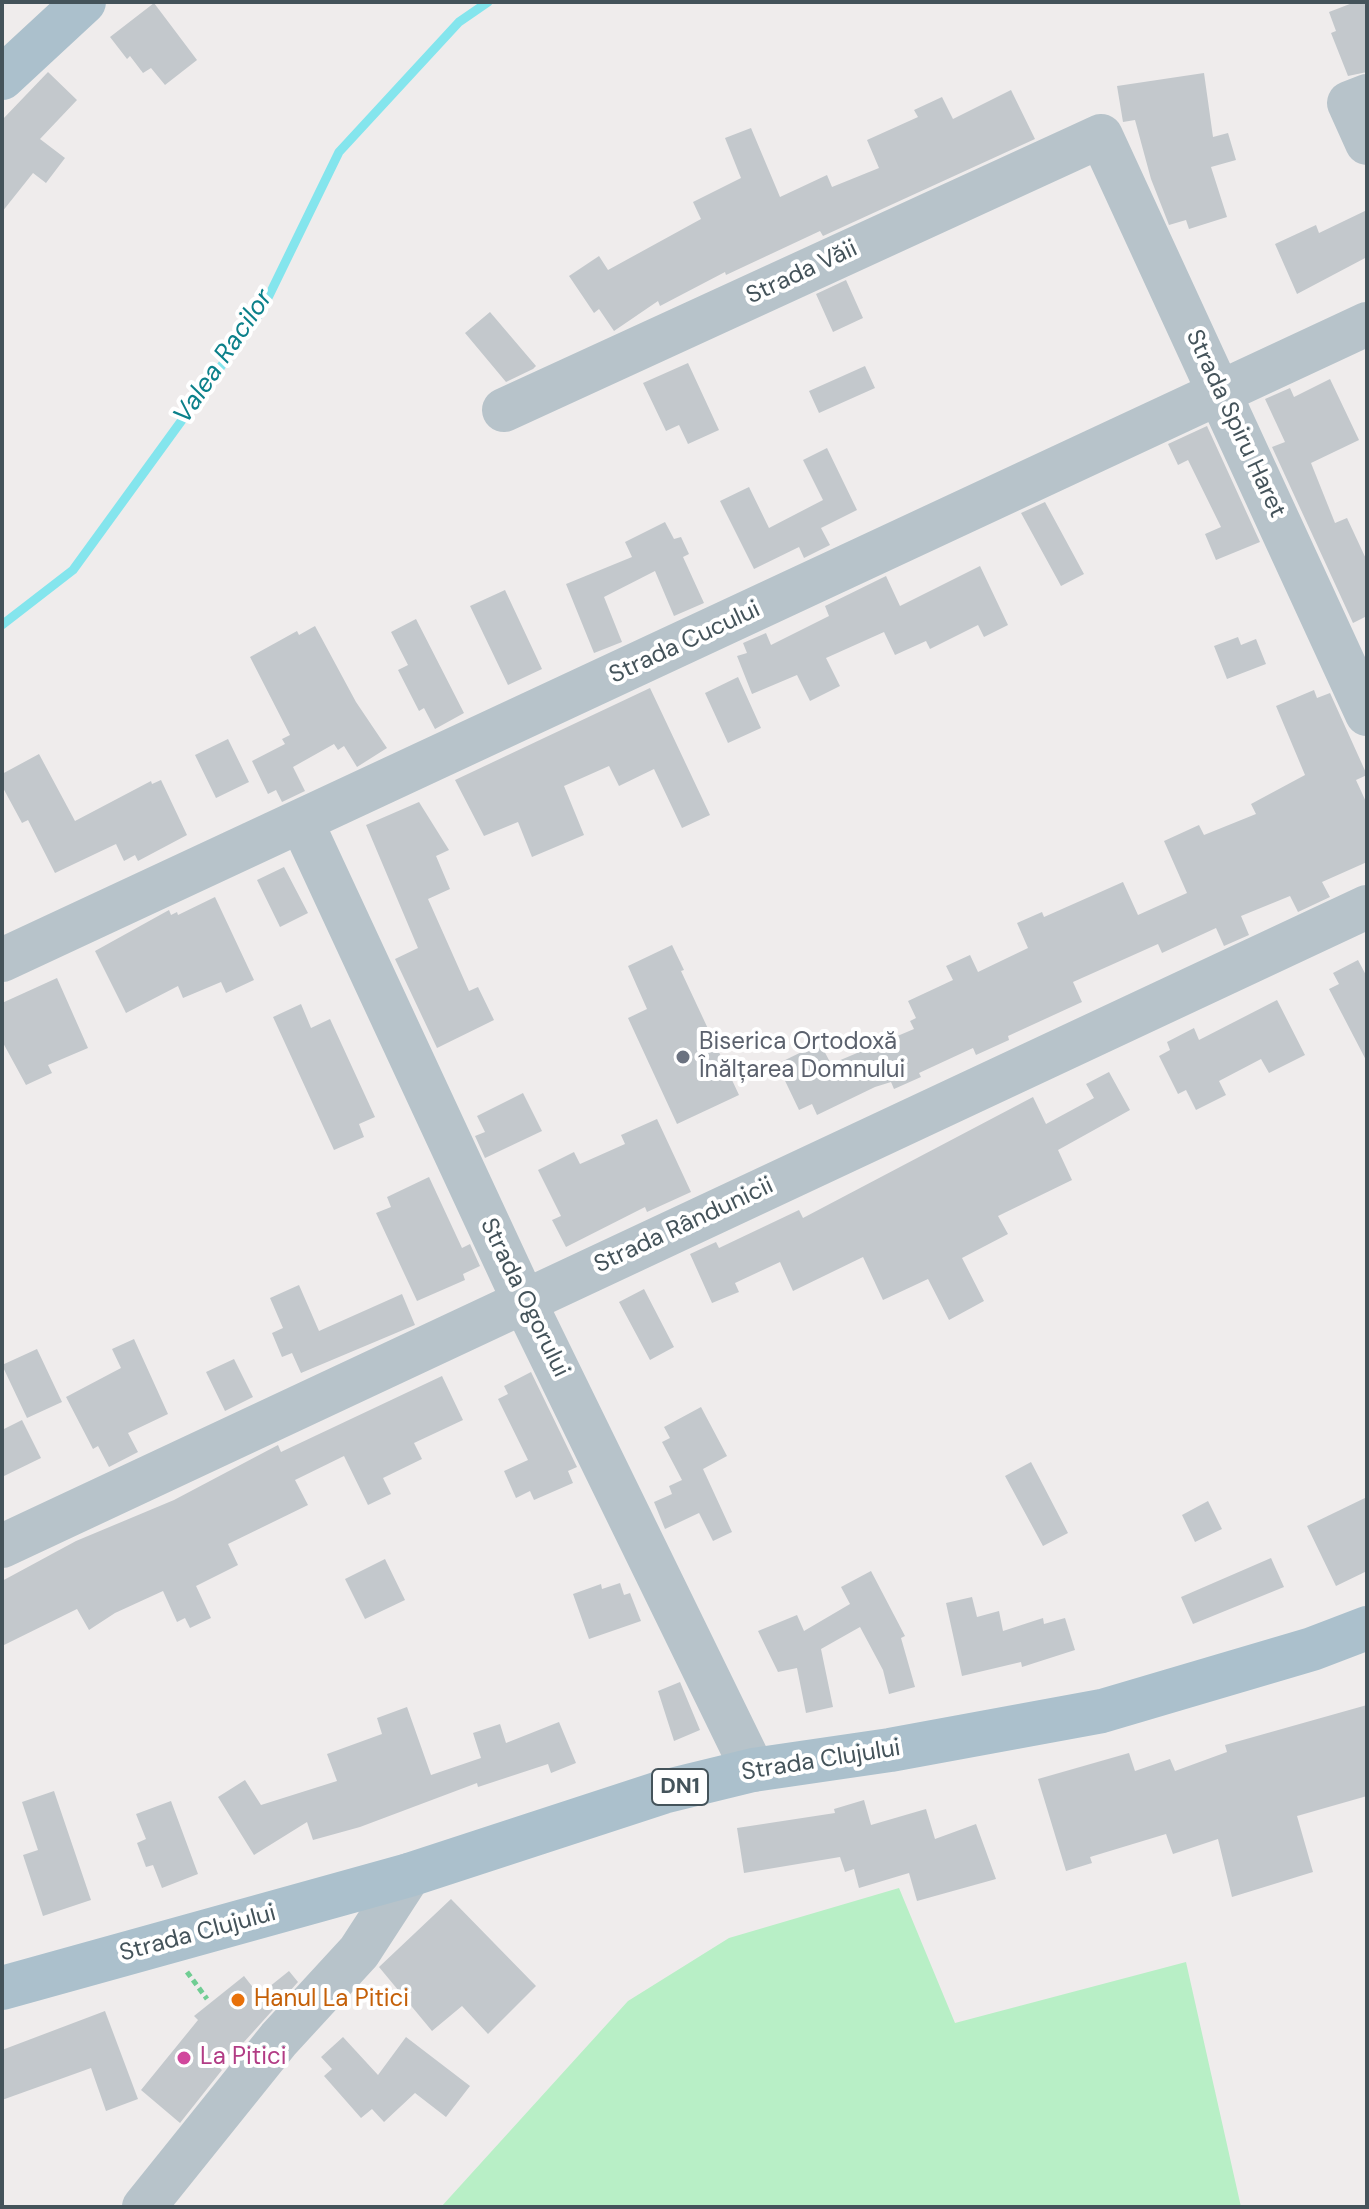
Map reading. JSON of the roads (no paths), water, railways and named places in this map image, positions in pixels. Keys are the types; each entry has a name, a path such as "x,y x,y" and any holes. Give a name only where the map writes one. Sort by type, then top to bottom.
{"main road":[{"path":"2,78 84,2"},
{"name":"Strada Clujului","path":"2,1988 409,1875 663,1792 753,1770 890,1750 1102,1711 1297,1654 1367,1628"}],"street":[{"path":"1367,96 1349,103 1367,143"},
{"name":"Strada Spiru Haret","path":"1101,136 1221,391 1367,714"},
{"name":"Strada Văii","path":"504,410 1101,136"},
{"name":"Strada Cucului","path":"2,960 302,823 1367,324"},
{"name":"Strada Ogorului","path":"302,823 524,1301 753,1770"},
{"name":"Strada Rândunicii","path":"2,1546 1367,907"},
{"path":"144,2207 279,2039 359,1952 409,1875"}],"waterway":[{"name":"Valea Racilor","path":"2,625 73,570 262,310 339,152 459,22 488,2"}],"place":[{"name":"Biserica Ortodoxă Înălțarea Domnului","path":"683,1057"},
{"name":"Hanul La Pitici","path":"238,2000"},
{"name":"La Pitici","path":"184,2058"}]}
